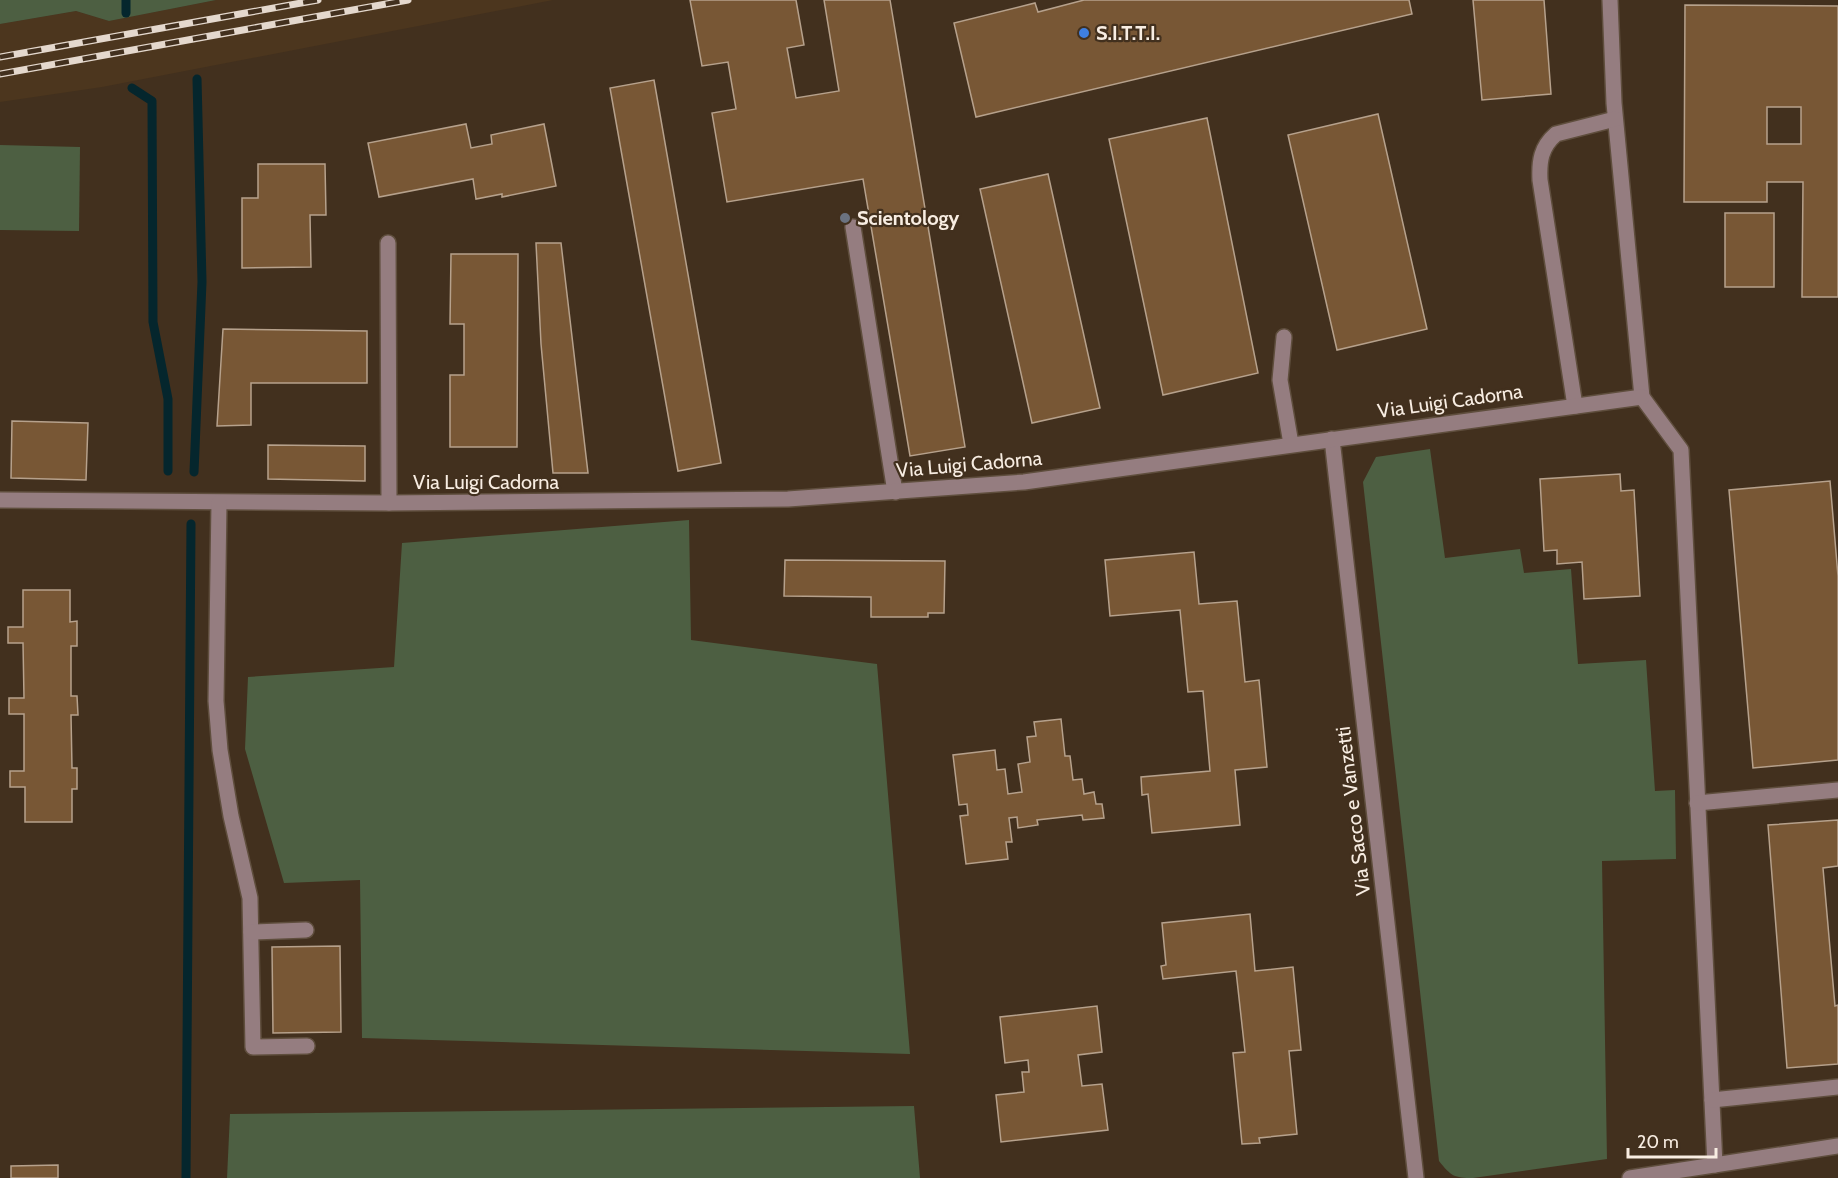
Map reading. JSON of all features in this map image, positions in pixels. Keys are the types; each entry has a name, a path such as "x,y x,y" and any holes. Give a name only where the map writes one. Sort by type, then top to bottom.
{"street":[{"path":"1610,0 1614,103 1642,397 1681,450 1715,1165"},
{"path":"1575,405 1540,180 1540,158 1549,140 1556,134 1616,119"},
{"path":"853,227 895,492"},
{"path":"388,243 389,503"},
{"path":"1284,337 1280,380 1291,444"},
{"name":"Via Luigi Cadorna","path":"0,500 389,503 752,500 895,492 1024,482 1642,397"},
{"name":"Via Sacco e Vanzetti","path":"1332,439 1416,1178"},
{"path":"219,503 216,701 220,750 229,805 250,898 253,1047 307,1046"},
{"path":"1697,803 1838,790"},
{"path":"251,932 306,930"},
{"path":"1712,1100 1838,1087"},
{"path":"1630,1178 1838,1146"}],"shaded area":[{"path":"216,0 553,0 102,87 0,102 0,24 76,11 109,21"}],"green space":[{"path":"0,0 216,0 109,21 76,11 0,24"},
{"path":"0,145 80,147 79,231 0,230"},
{"path":"1430,449 1445,558 1520,549 1524,573 1571,569 1578,664 1646,660 1655,791 1675,790 1676,859 1602,861 1607,1159 1473,1178 1453,1175 1439,1161 1363,482 1376,457"},
{"path":"689,520 691,640 877,664 910,1054 362,1038 360,880 284,883 245,749 248,677 394,667 402,543"},
{"path":"914,1106 920,1178 227,1178 230,1114"}],"building":[{"path":"690,0 796,0 804,45 787,48 796,98 839,91 824,0 890,0 965,447 910,456 863,179 727,202 712,113 736,109 728,62 702,66"},
{"path":"1084,0 1409,0 1412,14 976,117 954,23 1035,3 1038,12"},
{"path":"1473,0 1544,0 1551,94 1482,100"},
{"path":"1685,5 1838,6 1838,297 1802,297 1803,182 1767,182 1767,202 1684,202","holes":["1767,107 1801,107 1801,144 1767,144"]},
{"path":"654,80 721,463 678,471 610,88"},
{"path":"1378,114 1427,329 1337,350 1288,135"},
{"path":"1207,118 1258,373 1163,395 1109,139"},
{"path":"466,124 471,148 492,144 491,135 544,124 556,186 502,197 502,194 476,199 473,179 379,197 368,143"},
{"path":"258,164 325,164 326,215 310,215 311,267 242,268 242,198 258,198"},
{"path":"1048,174 1100,408 1032,423 980,189"},
{"path":"1725,213 1774,213 1774,287 1725,287"},
{"path":"536,243 561,243 588,473 553,473 541,344"},
{"path":"451,254 518,254 517,447 450,447 450,375 464,375 464,324 450,324"},
{"path":"223,329 367,331 367,383 251,383 251,425 217,426"},
{"path":"12,421 88,423 86,480 11,478"},
{"path":"268,445 365,446 365,481 268,479"},
{"path":"1620,474 1621,491 1634,490 1640,596 1584,599 1582,562 1557,564 1557,550 1544,551 1540,479"},
{"path":"1830,481 1838,576 1838,760 1753,768 1729,490"},
{"path":"1194,552 1199,604 1237,601 1245,682 1259,680 1267,767 1235,770 1240,825 1152,833 1148,794 1142,795 1141,777 1210,771 1203,691 1188,692 1180,610 1110,616 1105,560"},
{"path":"785,560 945,561 944,613 928,613 928,617 871,617 871,597 784,596"},
{"path":"23,590 70,590 70,622 77,621 77,646 71,646 71,696 77,696 78,715 71,715 72,768 77,768 77,789 72,789 72,822 25,822 25,787 10,787 10,771 24,771 24,714 9,714 9,698 24,698 23,643 8,643 8,627 23,627"},
{"path":"1061,719 1065,756 1070,756 1073,780 1082,779 1084,794 1094,792 1096,804 1102,804 1104,818 1083,820 1082,815 1037,820 1038,825 1018,828 1017,817 1009,818 1012,842 1006,842 1008,859 966,864 960,816 968,815 967,804 959,805 953,755 995,750 997,770 1005,769 1008,794 1022,792 1018,764 1030,762 1027,737 1036,736 1034,722"},
{"path":"1838,820 1838,866 1823,868 1835,1006 1838,1005 1838,1064 1787,1068 1768,825"},
{"path":"1250,914 1255,971 1293,967 1301,1050 1289,1051 1297,1134 1259,1138 1260,1143 1242,1144 1233,1053 1245,1052 1236,971 1163,979 1161,966 1166,965 1162,923"},
{"path":"340,946 341,1032 273,1033 272,947"},
{"path":"1097,1006 1102,1052 1078,1055 1082,1086 1102,1084 1108,1130 1001,1142 996,1095 1024,1092 1022,1072 1029,1072 1028,1060 1005,1063 1000,1017"},
{"path":"58,1165 58,1178 11,1178 11,1166"}],"waterway":[{"path":"126,0 126,13"},
{"path":"194,472 202,282 197,79"},
{"path":"132,88 152,101 153,322 168,399 168,471"},
{"path":"186,1178 191,524"}],"railway":[{"path":"0,57 318,0"},
{"path":"0,74 408,0"}],"place":[{"name":"S.I.T.T.I.","path":"1084,33"},
{"name":"Scientology","path":"845,218"}]}
